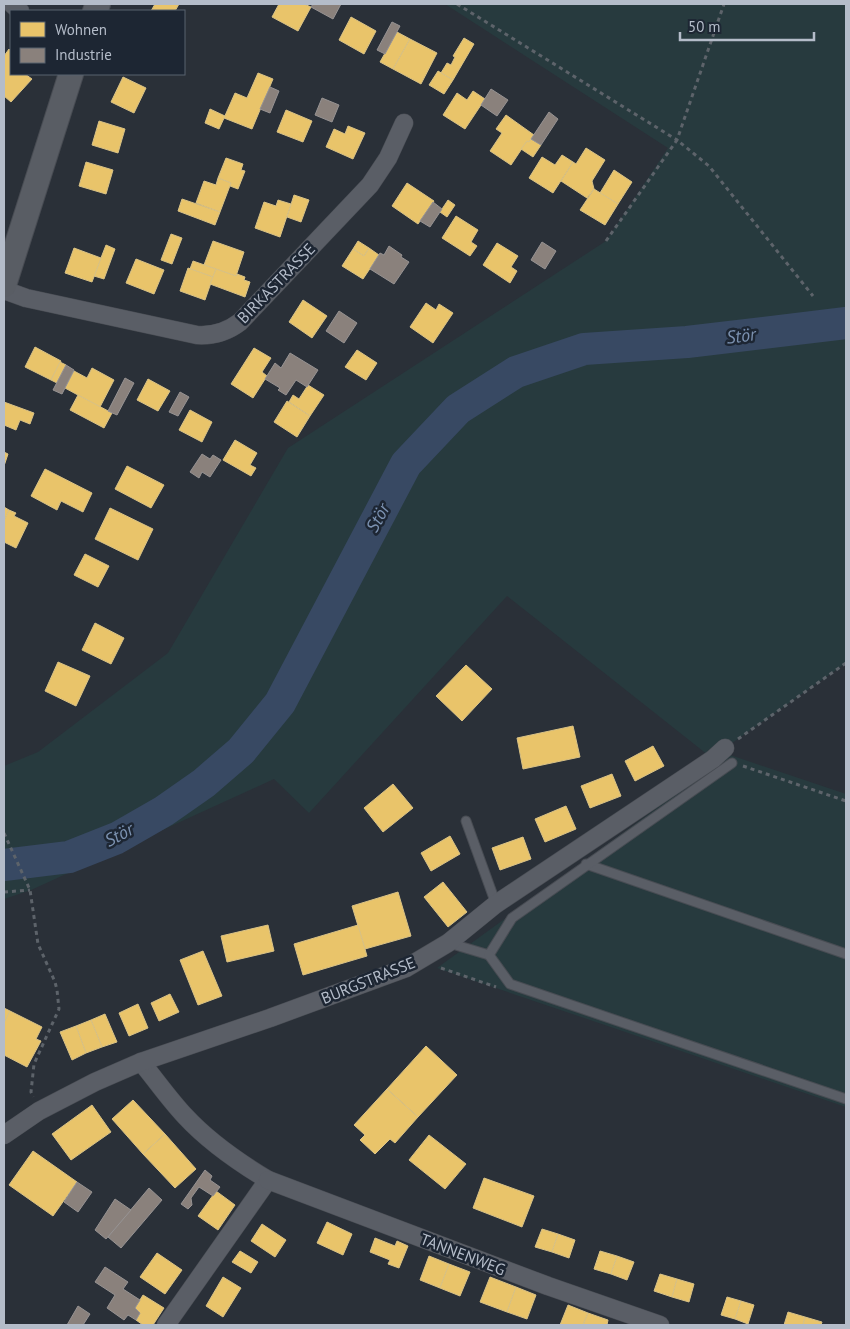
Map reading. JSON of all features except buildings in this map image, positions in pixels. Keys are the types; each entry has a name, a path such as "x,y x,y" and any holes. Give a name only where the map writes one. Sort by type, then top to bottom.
{"street":[{"path":"4,285 71,75"},
{"name":"BIRKASTRASSE","path":"4,290 26,298 196,335 207,336 224,332 240,322 370,185 388,158 404,122"},
{"name":"BURGSTRASSE","path":"4,1135 39,1111 95,1082 141,1062 270,1018 406,968 448,943 496,904 713,759 729,755"},
{"name":"TANNENWEG","path":"141,1062 186,1116 217,1146 268,1180 548,1286 660,1325"},
{"path":"166,1325 268,1180"}],"lane":[{"path":"489,955 512,918 729,755"},
{"path":"466,821 496,904"},
{"path":"586,864 846,954"},
{"path":"448,943 489,955 510,984 846,1099"}],"path":[{"path":"457,4 677,140 709,166 814,296"},
{"path":"606,241 677,140 724,4"},
{"path":"729,755 846,663"},
{"path":"729,755 846,801"},
{"path":"4,834 27,880 38,944 55,982 58,1009 34,1064 31,1092 39,1111"},
{"path":"4,892 30,890"}],"green space":[{"path":"445,4 846,4 846,663 725,748 713,759 507,596 309,813 274,779 31,890 4,899 4,766 38,752 168,653 288,448 606,241 668,148","holes":["797,328 687,342 604,347"]},
{"path":"730,755 846,794 846,1107 437,968"}],"waterway":[{"name":"Stör","path":"4,865 69,857 117,838 164,811 204,783 241,751 280,703 406,464 458,409 516,372 584,349 687,342 846,323"}]}
